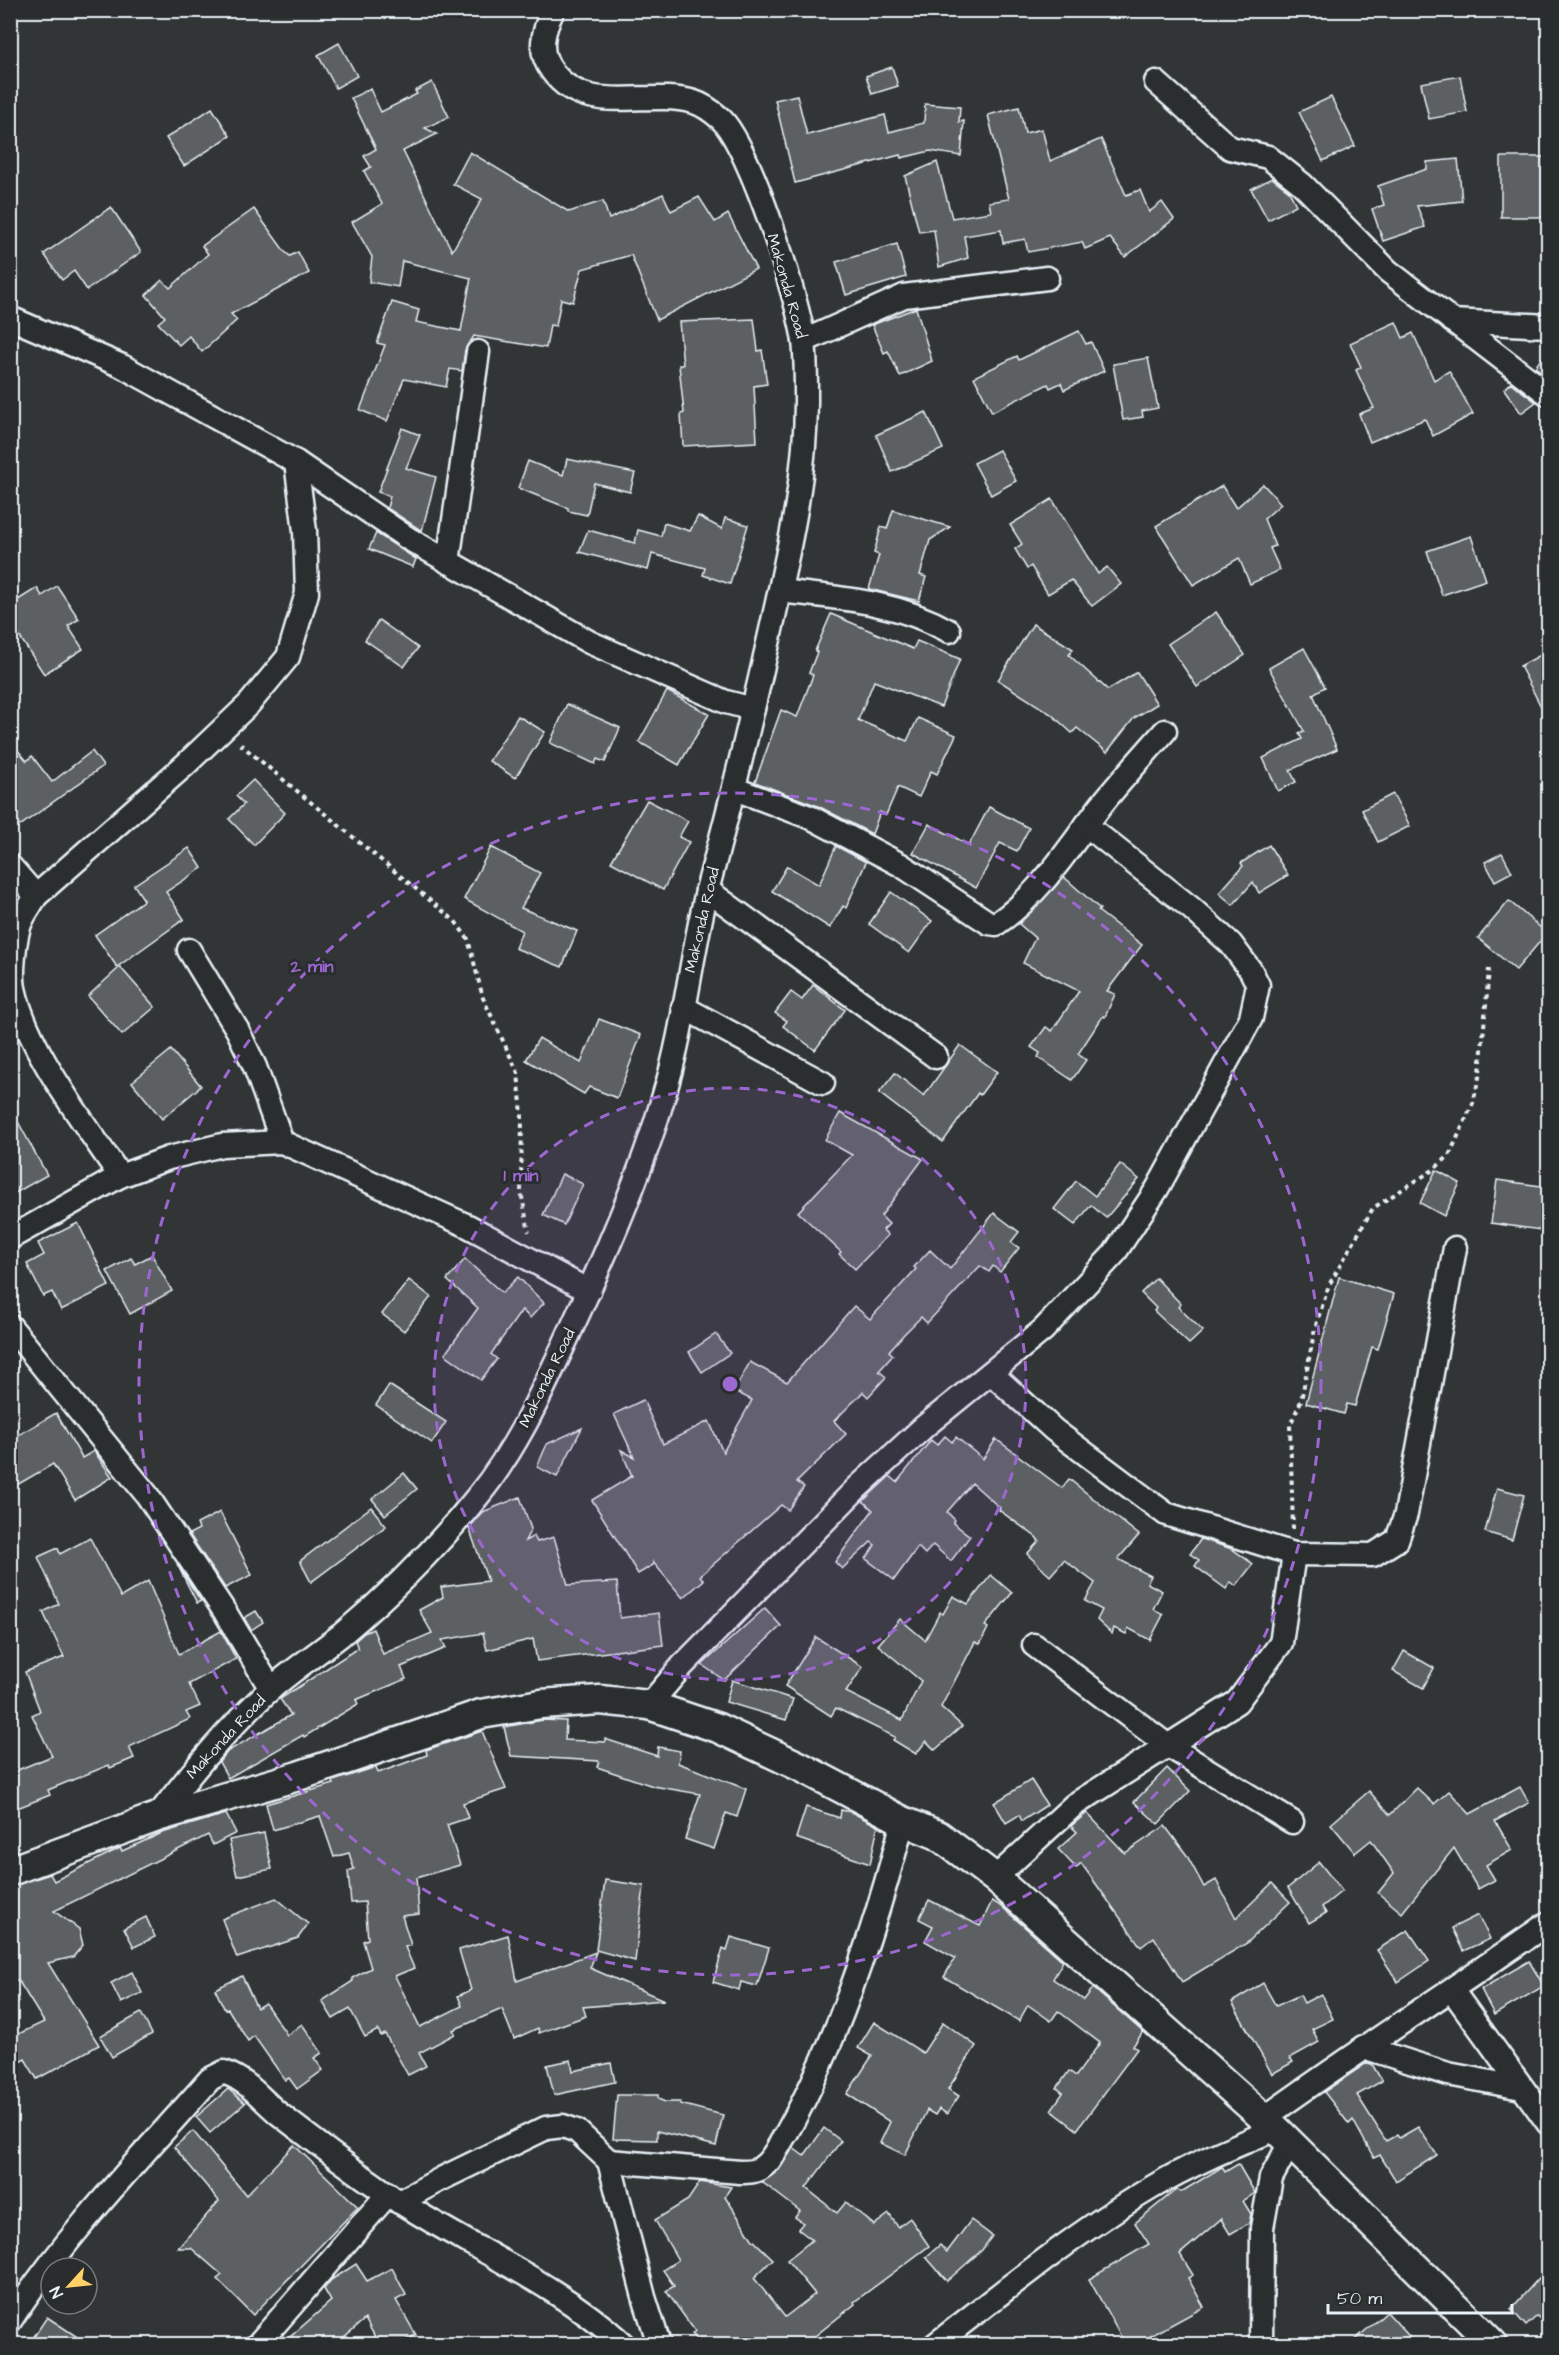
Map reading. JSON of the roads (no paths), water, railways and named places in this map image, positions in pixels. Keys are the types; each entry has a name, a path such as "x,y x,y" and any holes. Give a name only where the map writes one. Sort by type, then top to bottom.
{"street":[{"name":"Makonda Road","path":"157,1817 194,1768 271,1689 367,1611 429,1552 478,1496 531,1415 589,1291 638,1171 666,1091 707,890 735,789 780,591 797,507 806,440 804,341 774,238 746,162 725,123 701,103 679,99 606,99 579,93 558,80 545,62 542,43 553,10"},
{"path":"1156,81 1230,148 1268,157 1302,184 1388,271 1548,394"},
{"path":"804,341 904,296 1047,278"},
{"path":"10,318 122,366 296,462 448,562 589,642 726,702 753,709"},
{"path":"1452,321 1548,326"},
{"path":"448,562 478,352"},
{"path":"120,1176 40,1054 12,986 15,947 20,924 36,896 222,730 249,704 288,657 307,593 305,531 296,462"},
{"path":"780,591 868,601 925,618 949,631"},
{"path":"735,789 812,819 901,865 989,923 996,924 1022,904 1045,880 1086,825 1165,731"},
{"path":"649,1705 706,1641 857,1488 925,1426 1043,1330 1114,1254 1133,1228 1251,1018 1258,985 1251,971 1231,944 1191,908 1086,825"},
{"path":"10,866 36,896"},
{"path":"707,890 936,1057"},
{"path":"189,950 238,1031 255,1067 282,1142"},
{"path":"683,1007 823,1083"},
{"path":"10,1238 120,1176 169,1158 222,1145 282,1142 468,1227 589,1291"},
{"path":"991,1373 1054,1430 1166,1514 1294,1554 1373,1555 1397,1540 1406,1514 1455,1248"},
{"path":"10,1326 147,1495 225,1612 271,1689"},
{"path":"994,1878 1074,1804 1237,1702 1281,1643 1294,1554"},
{"path":"1034,1645 1167,1745 1292,1822"},
{"path":"10,1871 157,1817 298,1776 481,1714 541,1704 600,1700 649,1705 718,1728 801,1767 903,1821 938,1835 994,1878 1276,2130 1493,2344"},
{"path":"609,2161 752,2172 768,2161 797,2114 836,2025 862,1955 903,1821"},
{"path":"936,2344 1028,2272 1151,2188 1207,2158 1276,2130 1363,2047 1452,1990 1548,1923"},
{"path":"1452,1990 1548,2123"},
{"path":"1363,2047 1448,2074 1522,2088"},
{"path":"10,2322 56,2259 144,2154 210,2079 224,2072 241,2079 308,2136 394,2198 450,2234 554,2290 623,2344"},
{"path":"258,2344 394,2198 451,2174 546,2128 563,2127 577,2131 609,2161 644,2297 659,2344"},
{"path":"1261,2344 1262,2228 1271,2178 1276,2130"}]}
